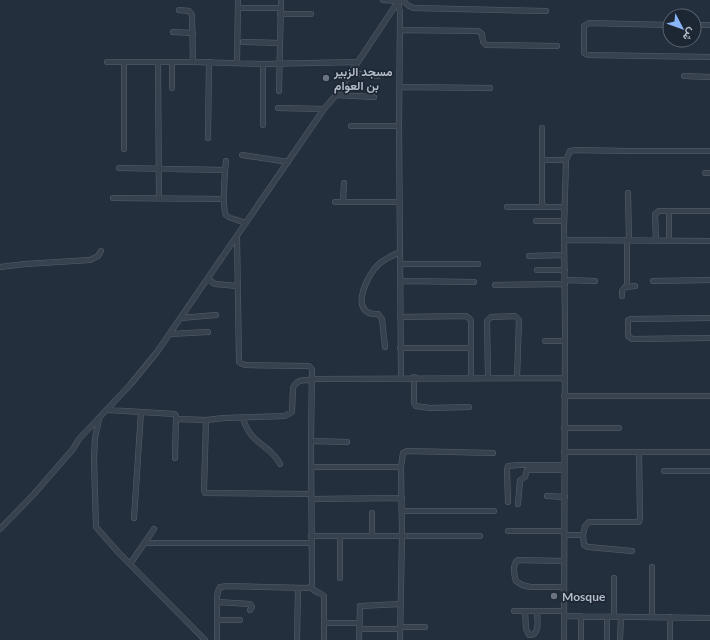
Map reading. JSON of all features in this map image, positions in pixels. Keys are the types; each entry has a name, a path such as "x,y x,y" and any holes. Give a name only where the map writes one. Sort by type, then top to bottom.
{"street":[{"path":"236,63 238,0"},
{"path":"279,91 281,0"},
{"path":"383,0 400,0 414,8 546,11"},
{"path":"400,0 399,202 401,378"},
{"path":"0,529 34,494 80,439 144,369 170,334 324,109 336,95 400,0"},
{"path":"238,8 311,14"},
{"path":"179,10 191,12 193,62"},
{"path":"662,25 589,23 584,26 584,53 588,55 710,57"},
{"path":"400,30 478,31 482,34 482,42 486,45 557,46"},
{"path":"173,32 193,33"},
{"path":"243,42 280,43"},
{"path":"107,62 280,64 357,62"},
{"path":"124,62 124,149"},
{"path":"158,62 159,199"},
{"path":"172,62 172,88"},
{"path":"208,138 209,62"},
{"path":"263,64 263,125"},
{"path":"350,73 378,76"},
{"path":"684,76 710,77"},
{"path":"400,87 490,88"},
{"path":"336,95 374,97"},
{"path":"278,108 324,109"},
{"path":"351,126 399,126"},
{"path":"542,128 542,203 545,207"},
{"path":"564,640 564,207 566,160 570,151 576,150 710,151"},
{"path":"242,154 288,162"},
{"path":"542,160 566,160"},
{"path":"226,161 224,199 226,215 246,223"},
{"path":"119,168 225,170"},
{"path":"343,202 344,183"},
{"path":"628,193 628,286"},
{"path":"113,198 224,199"},
{"path":"335,202 399,202"},
{"path":"508,207 564,207"},
{"path":"656,241 655,214 659,211 710,211"},
{"path":"669,211 669,241"},
{"path":"536,221 564,221"},
{"path":"237,236 239,362 245,365 309,366 312,368 311,587 315,592 324,596 324,640"},
{"path":"564,240 710,241"},
{"path":"0,267 90,260 98,256 101,250"},
{"path":"385,347 382,319 378,314 370,314 366,311 362,304 362,293 366,282 379,263 400,252"},
{"path":"529,256 564,255"},
{"path":"400,264 478,264"},
{"path":"537,270 564,270"},
{"path":"208,279 215,284 237,286"},
{"path":"653,281 710,280"},
{"path":"495,285 595,281"},
{"path":"400,282 474,282"},
{"path":"622,296 623,288 635,286"},
{"path":"181,318 216,315"},
{"path":"400,317 466,316 471,321 471,378"},
{"path":"488,377 487,321 491,317 515,316 518,320 517,377"},
{"path":"710,318 631,319 628,323 628,336 632,339 710,338"},
{"path":"170,334 208,332"},
{"path":"545,341 565,340"},
{"path":"400,348 471,348"},
{"path":"176,419 206,420 266,417 289,414 292,412 293,408 294,385 300,381 313,379 414,377 564,378"},
{"path":"414,377 414,403 416,406 430,408 469,407"},
{"path":"564,396 710,396"},
{"path":"108,410 175,414 175,458"},
{"path":"134,518 141,412"},
{"path":"100,418 95,438 94,459 95,522 98,531 205,640"},
{"path":"243,418 245,427 251,435 276,458 280,464"},
{"path":"206,420 205,492 402,498"},
{"path":"564,428 619,428"},
{"path":"311,441 347,442"},
{"path":"400,640 402,455 404,451 493,453"},
{"path":"564,452 710,452"},
{"path":"632,551 588,547 583,543 583,535 585,526 589,522 607,521 636,523 640,520 639,452"},
{"path":"508,502 508,466 564,467"},
{"path":"311,468 402,467"},
{"path":"518,504 520,480 525,477 527,470 564,467"},
{"path":"664,471 710,471"},
{"path":"547,496 564,497"},
{"path":"402,511 494,511"},
{"path":"372,513 372,536"},
{"path":"130,564 154,530"},
{"path":"508,531 583,535"},
{"path":"311,536 480,536"},
{"path":"340,536 340,578"},
{"path":"144,543 311,543"},
{"path":"564,561 518,560 514,565 516,581 525,586 564,587"},
{"path":"652,567 652,617"},
{"path":"614,578 614,616"},
{"path":"218,640 217,602 218,591 221,586 311,587"},
{"path":"297,640 298,588"},
{"path":"217,602 250,604 252,607 250,610"},
{"path":"359,640 361,605 400,604"},
{"path":"526,611 527,631 529,635 532,635 537,630 537,610"},
{"path":"514,611 537,610 581,616 607,617 710,618"},
{"path":"581,616 581,640"},
{"path":"607,617 607,640"},
{"path":"620,640 621,617"},
{"path":"670,617 670,640"},
{"path":"217,620 240,620"},
{"path":"324,623 360,623"},
{"path":"360,629 425,627"}],"place":[{"name":"مسجد الزبير بن العوام","path":"326,78"},
{"name":"Mosque","path":"554,596"}]}
